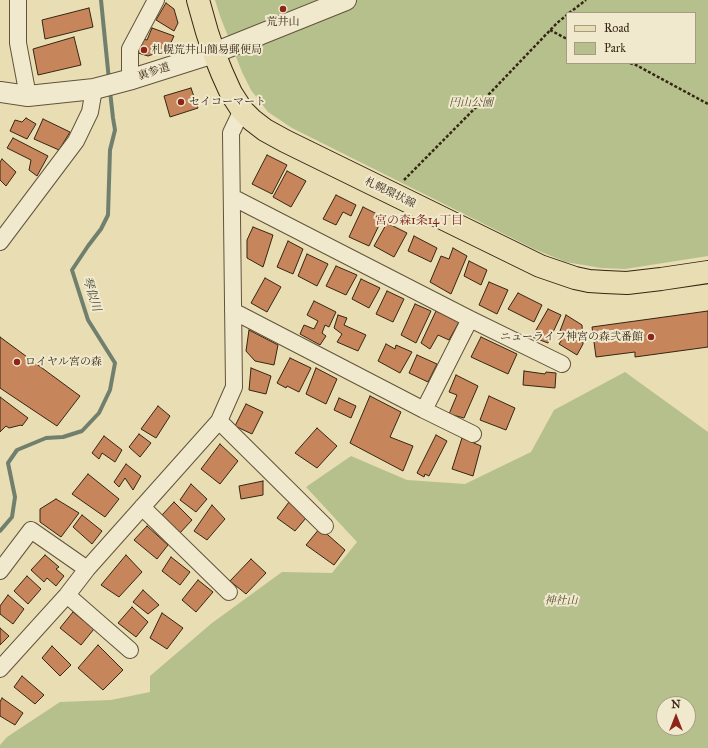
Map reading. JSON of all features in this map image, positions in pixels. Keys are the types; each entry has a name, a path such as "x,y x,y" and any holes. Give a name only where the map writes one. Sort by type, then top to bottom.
{"main road":[{"name":"札幌環状線","path":"198,0 214,52 231,93 242,110 252,120 265,130 285,141 540,266 575,278 589,281 627,282 708,272"}],"street":[{"path":"18,0 18,43 28,96"},
{"path":"132,79 130,71 130,49 156,0"},
{"name":"裏参道","path":"0,92 28,96 94,89 132,79 214,52 346,0"},
{"path":"0,242 76,141 90,112 94,89"},
{"path":"0,669 67,595 87,569 219,422 234,387 231,133 242,110"},
{"path":"232,197 470,319 562,364"},
{"path":"233,312 473,434"},
{"path":"424,410 470,319"},
{"path":"219,422 325,526"},
{"path":"142,507 229,592"},
{"path":"0,571 30,530 87,569"},
{"path":"67,595 130,650"}],"path":[{"path":"571,12 586,0"},
{"path":"391,193 550,30 566,16"},
{"path":"550,30 566,38"},
{"path":"633,64 708,104"}],"green space":[{"name":"円山公園","path":"215,0 708,0 708,256 625,269 601,268 566,262 534,249 292,128 268,112 251,90 242,72"},
{"name":"神社山","path":"625,372 708,432 708,748 0,748 0,745 7,737 60,702 111,700 150,692 150,676 212,623 282,572 332,573 357,542 306,487 351,456 407,480 465,484 531,452 554,410"}],"building":[{"path":"166,3 174,9 178,23 174,31 156,20"},
{"path":"89,8 93,27 45,39 42,20"},
{"path":"152,28 174,36 168,49 148,56 135,52 139,38 147,40"},
{"path":"74,37 81,65 38,75 33,49"},
{"path":"191,88 198,108 170,117 164,96"},
{"path":"26,118 36,124 27,139 10,131 15,120 22,122"},
{"path":"43,119 70,132 59,150 34,139"},
{"path":"13,138 48,156 37,176 29,170 31,160 7,148"},
{"path":"267,155 287,165 272,194 252,184"},
{"path":"2,159 16,172 6,186 0,180 0,162"},
{"path":"287,171 306,181 291,207 273,197"},
{"path":"336,195 356,205 351,216 343,212 336,225 323,219"},
{"path":"363,207 383,217 369,246 349,237"},
{"path":"387,223 407,233 394,257 374,246"},
{"path":"253,227 273,235 263,267 247,258 247,240"},
{"path":"414,236 437,248 431,262 408,251"},
{"path":"288,241 303,249 293,274 277,267"},
{"path":"453,248 467,256 451,294 430,282 441,256 449,259"},
{"path":"307,254 328,264 317,286 298,276"},
{"path":"469,261 487,270 481,285 464,276"},
{"path":"336,266 357,275 346,295 326,286"},
{"path":"265,278 281,287 267,312 251,303"},
{"path":"361,279 380,288 369,308 352,299"},
{"path":"489,282 508,290 497,314 479,305"},
{"path":"387,291 404,299 393,322 376,314"},
{"path":"518,293 542,305 534,322 508,309"},
{"path":"314,301 336,312 329,327 325,325 322,333 326,336 320,345 300,334 304,325 314,329 318,321 307,315"},
{"path":"415,304 431,311 416,343 401,335"},
{"path":"548,309 561,315 548,343 532,337"},
{"path":"436,311 459,322 449,340 438,335 430,349 421,343"},
{"name":"ニューライフ神宮の森弐番館","path":"708,311 708,347 635,357 635,352 596,357 592,327"},
{"path":"338,315 347,318 344,325 366,335 358,351 337,342 342,334 334,328"},
{"path":"566,315 582,325 583,344 577,355 559,344 566,333 560,331"},
{"path":"249,330 278,345 274,365 255,361 246,351"},
{"name":"ロイヤル宮の森","path":"0,337 80,396 57,426 0,388"},
{"path":"481,337 517,354 508,374 471,357"},
{"path":"386,344 395,349 396,345 412,352 400,373 378,361"},
{"path":"417,355 437,364 428,382 409,373"},
{"path":"290,358 311,368 299,392 287,386 286,388 277,383"},
{"path":"251,368 271,376 266,394 249,390"},
{"path":"316,368 337,379 326,404 306,394"},
{"path":"524,371 545,374 546,372 556,373 555,388 523,385"},
{"path":"456,375 478,386 464,418 449,414 457,395 449,392"},
{"path":"370,396 401,412 390,437 413,446 403,471 350,443"},
{"path":"489,396 515,408 506,430 480,420"},
{"path":"0,397 28,418 22,426 9,428 6,426 0,432"},
{"path":"339,398 356,406 351,418 334,410"},
{"path":"246,404 263,412 252,434 235,426"},
{"path":"158,406 170,416 156,438 141,429"},
{"path":"317,428 337,446 317,468 295,453"},
{"path":"139,434 151,443 140,457 129,447"},
{"path":"436,435 447,441 429,476 425,474 424,477 417,473"},
{"path":"104,436 122,450 115,462 102,453 99,459 92,453"},
{"path":"462,438 481,446 473,476 452,469"},
{"path":"220,444 238,461 220,484 201,469"},
{"path":"126,464 141,476 133,490 125,478 119,487 114,482"},
{"path":"88,474 119,499 105,517 72,494"},
{"path":"263,481 263,495 241,499 239,486"},
{"path":"191,484 207,499 196,512 180,500"},
{"path":"56,499 79,513 61,537 40,522 40,509"},
{"path":"174,502 192,520 179,534 162,515"},
{"path":"289,502 306,518 295,531 277,518"},
{"path":"212,505 225,519 207,540 194,531"},
{"path":"82,515 102,531 92,544 73,527"},
{"path":"147,526 168,545 157,559 134,540"},
{"path":"320,528 345,550 334,565 306,545"},
{"path":"45,555 59,567 56,569 64,576 56,586 47,578 44,582 31,570"},
{"path":"126,555 142,572 119,597 101,585"},
{"path":"171,557 190,572 180,585 162,571"},
{"path":"251,559 266,573 246,594 230,581"},
{"path":"27,576 41,589 28,604 14,591"},
{"path":"198,580 213,592 196,612 182,600"},
{"path":"143,590 159,605 148,614 133,602"},
{"path":"8,595 24,609 13,624 0,614 0,606"},
{"path":"132,607 148,622 136,637 118,623"},
{"path":"73,612 94,629 81,645 60,628"},
{"path":"162,613 183,628 167,649 150,638"},
{"path":"0,628 9,636 0,645"},
{"path":"98,645 123,670 103,690 78,668"},
{"path":"52,646 71,665 60,676 42,658"},
{"path":"22,676 44,695 35,704 14,687"},
{"path":"2,698 23,713 15,725 0,716 0,702"}],"waterway":[{"name":"琴似川","path":"101,0 109,80"},
{"name":"琴似川","path":"0,531 12,517 15,497 8,463 17,450 46,438 63,437 82,431 99,413 110,390 115,363 88,320 72,270 101,229 108,215 110,150 115,130 110,91"}],"place":[{"name":"荒井山","path":"283,9"},
{"name":"札幌荒井山簡易郵便局","path":"144,50"},
{"name":"セイコーマート","path":"181,102"},
{"name":"ニューライフ神宮の森弐番館","path":"651,337"},
{"name":"ロイヤル宮の森","path":"17,362"}],"district":[{"name":"宮の森1条14丁目","path":"419,221"}]}
